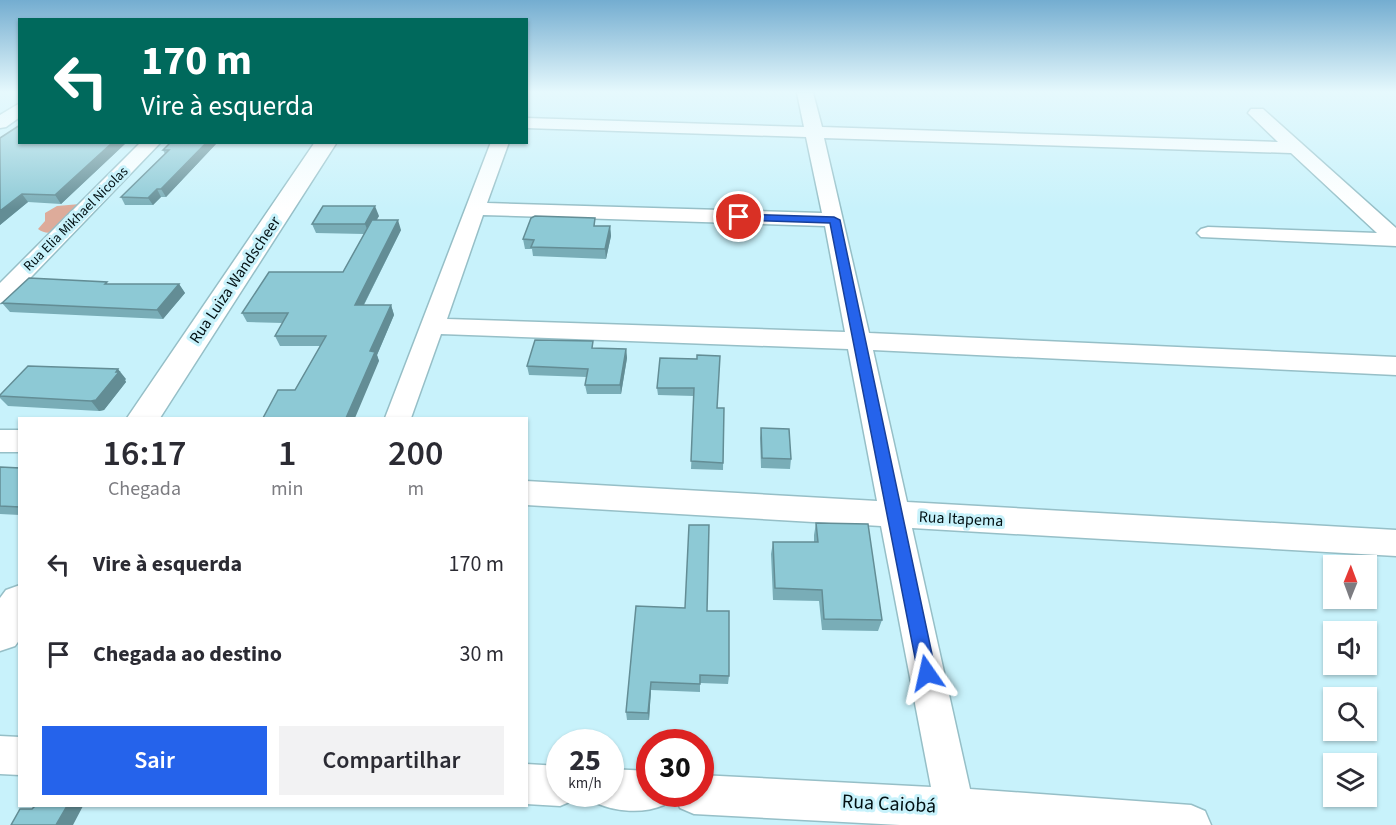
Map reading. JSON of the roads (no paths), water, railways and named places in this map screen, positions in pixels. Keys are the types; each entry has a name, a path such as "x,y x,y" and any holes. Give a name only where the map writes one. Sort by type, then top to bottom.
{"main road":[{"name":"Rua Luiza Wandscheer","path":"144,417 325,144"},
{"path":"0,632 18,606"}],"street":[{"path":"797,132 1296,148"},
{"path":"813,132 834,220 957,817"},
{"path":"1278,132 1396,239"},
{"name":"Rua Elia Mikhael Nicolas","path":"0,296 150,144"},
{"path":"398,417 499,144"},
{"path":"477,208 834,220"},
{"path":"1208,233 1396,239"},
{"path":"433,326 859,341 1396,366"},
{"path":"0,441 18,441"},
{"name":"Rua Itapema","path":"528,493 1396,543"},
{"path":"0,754 18,756"},
{"path":"528,784 546,785"},
{"name":"Rua Caiobá","path":"714,796 957,817 1191,825"}]}
